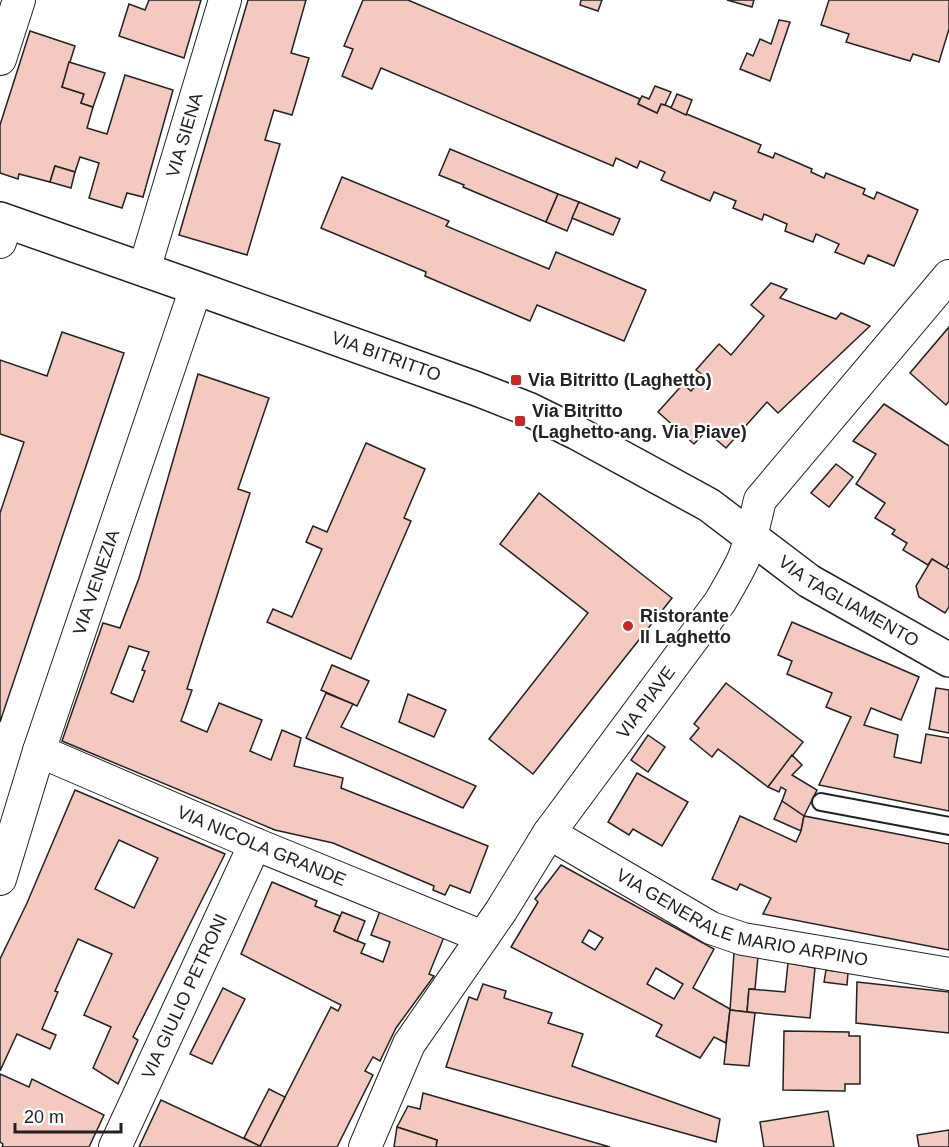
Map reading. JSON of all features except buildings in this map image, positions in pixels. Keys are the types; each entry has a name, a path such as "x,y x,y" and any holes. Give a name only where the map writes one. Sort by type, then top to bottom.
{"street":[{"path":"0,59 19,0"},
{"name":"VIA SIENA","path":"144,270 225,0"},
{"name":"VIA BITRITTO","path":"2,228 144,270 528,409 704,501 751,536"},
{"name":"VIA PIAVE","path":"365,1147 409,1044 501,911 549,833 720,602 744,558 760,500 949,276"},
{"name":"VIA VENEZIA","path":"0,879 39,751 196,288"},
{"name":"VIA TAGLIAMENTO","path":"751,536 809,581 949,660"},
{"name":"VIA NICOLA GRANDE","path":"39,751 255,844 483,938"},
{"name":"VIA GENERALE MARIO ARPINO","path":"549,833 711,928 726,934 743,939 949,974"},
{"name":"VIA GIULIO PETRONI","path":"115,1147 255,844"}],"lane":[{"path":"820,802 949,826"}],"place":[{"name":"Via Bitritto (Laghetto)","path":"516,380"},
{"name":"Via Bitritto (Laghetto-ang. Via Piave)","path":"520,421"},
{"name":"Ristorante Il Laghetto","path":"628,626"}]}
